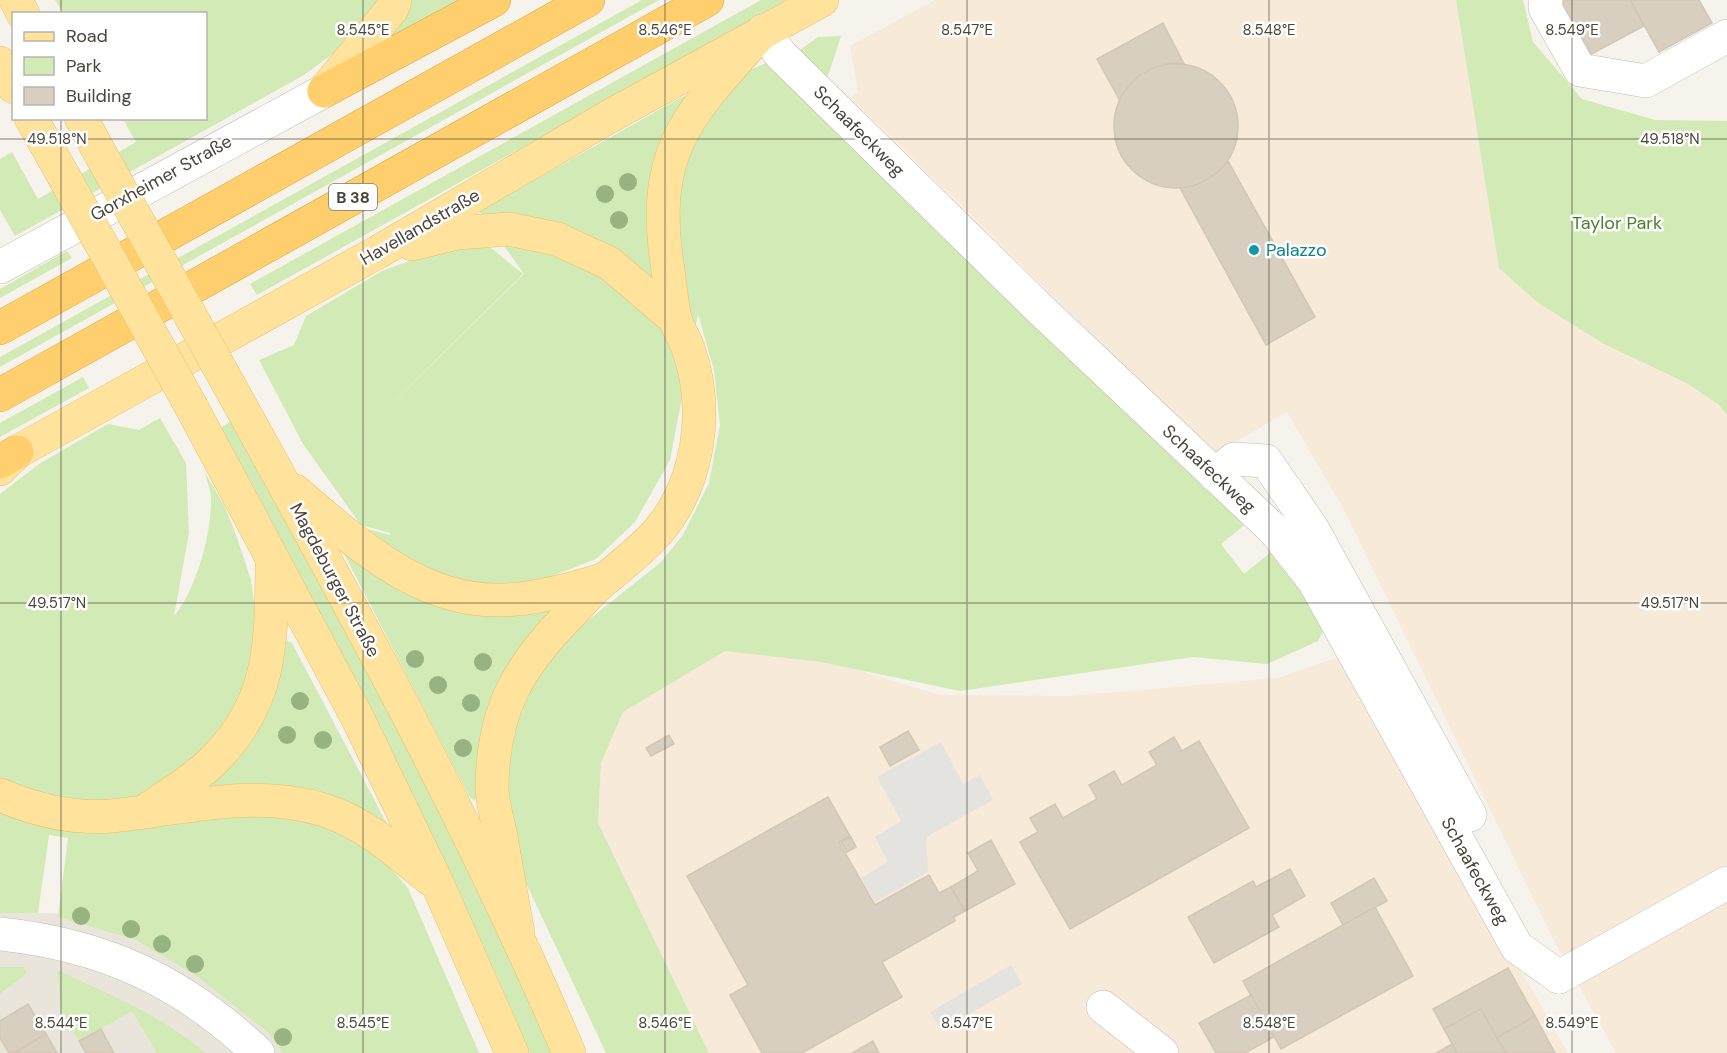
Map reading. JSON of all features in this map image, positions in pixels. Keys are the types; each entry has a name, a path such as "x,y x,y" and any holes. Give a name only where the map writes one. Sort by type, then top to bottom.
{"highway":[{"path":"324,91 494,0"},
{"path":"0,328 588,0"},
{"name":"B 38","path":"0,395 707,0"}],"main road":[{"path":"324,91 392,9 395,0"},
{"name":"Havellandstraße","path":"6,461 378,252 610,116 822,0"},
{"path":"518,933 492,790 496,735 508,695 529,659 603,580 645,548 666,523 689,477 699,424 699,392 690,352 675,319 662,215 669,163 684,125 705,96 763,31"},
{"path":"0,63 12,84"},
{"path":"32,120 273,556 357,717 438,885 512,1053"},
{"name":"Magdeburger Straße","path":"82,120 282,479 518,933 569,1053"},
{"path":"378,252 457,233 509,229 557,239 609,262 675,319"},
{"path":"282,479 388,567 451,594 500,600 548,594 603,580"},
{"path":"149,809 216,758 243,725 266,674 271,621 273,556"},
{"path":"0,795 61,813 110,816 149,809 234,800 280,800 325,810 374,834 438,885"}],"street":[{"path":"1546,0 1545,8 1580,70 1646,81 1727,36"},
{"name":"Schaafeckweg","path":"763,31 781,55 1022,291 1274,530 1314,581 1517,947 1559,977"},
{"name":"Gorxheimer Straße","path":"0,267 324,91"},
{"path":"1215,475 1234,459 1266,461 1312,528 1559,977 1727,883"},
{"path":"0,934 41,939 86,949 130,964 182,991 228,1025 258,1053"},
{"path":"1103,1007 1161,1053"}],"shaded area":[{"path":"935,0 1456,0 1499,268 1538,303 1604,344 1688,384 1719,405 1727,415 1727,1053 1616,1053 1553,939 1343,508 1287,412 1214,454 851,98 858,92 850,46"},
{"path":"735,631 788,642 870,674 940,695 1069,696 1278,678 1342,656 1568,1053 709,1053 598,823 601,763 623,712"},
{"path":"941,742 963,784 980,775 993,800 926,837 928,872 875,902 861,878 888,862 875,837 901,821 877,777"},
{"path":"0,913 147,914 360,1053 0,1053"},
{"path":"1011,965 1022,984 941,1030 930,1012"}],"green space":[{"path":"55,0 383,0 345,45 304,75 15,236 0,210 0,159 12,152 38,199 136,142 124,120 207,120 207,12 62,12"},
{"path":"411,0 475,0 382,43 406,12"},
{"path":"642,0 659,0 0,367 0,357"},
{"path":"761,0 787,0 257,295 250,284"},
{"name":"Taylor Park","path":"1456,0 1523,0 1533,42 1582,99 1655,120 1727,121 1727,415 1719,405 1688,384 1604,344 1538,303 1499,268"},
{"path":"841,36 825,85 797,52 818,37"},
{"path":"779,58 1007,288 1252,519 1221,544 1244,574 1276,548 1327,623 1318,641 1267,664 1193,657 960,691 821,662 725,651 623,712 601,763 598,823 709,1053 606,1053 525,881 503,789 515,709 558,644 660,563 683,535 709,483 720,425 714,370 698,314 670,460 635,522 596,559 547,578 557,612 531,640 499,688 482,743 480,793 478,799 473,800 340,546 356,526 390,535 390,533 361,525 303,444 259,360 294,345 306,316 382,271 435,252 486,244 523,274 358,437 524,274 479,211 680,98"},
{"path":"67,251 72,258 0,298 0,289"},
{"path":"83,377 89,388 0,437 0,423"},
{"path":"160,418 186,463 189,533 174,616 196,577 206,544 211,498 204,471 225,507 236,535 251,580 257,625 244,693 211,743 187,764 166,777 199,813 306,813 365,839 408,888 479,1053 283,1053 269,1033 198,977 136,940 58,917 68,838 49,835 38,913 0,913 0,494 39,464 108,424 139,430"},
{"path":"232,421 359,654 440,812 517,972 552,1053 530,1053 459,894 384,736 220,428"},
{"path":"286,640 292,643 386,822 382,826 210,785"},
{"path":"0,967 24,967 26,974 0,994"},
{"path":"57,970 153,1017 206,1053 157,1053 132,1011 79,1041 62,1013"}],"building":[{"path":"1562,0 1630,0 1644,26 1586,57 1556,3"},
{"path":"1630,0 1699,0 1712,23 1659,52"},
{"path":"1163,23 1184,64 1170,63 1138,76 1119,99 1097,59"},
{"path":"1176,64 1200,68 1220,82 1234,102 1238,126 1234,150 1220,170 1200,184 1176,188 1152,184 1132,170 1118,150 1114,126 1118,102 1132,82 1152,68"},
{"path":"1228,161 1315,317 1266,345 1180,188 1196,185 1216,174"},
{"path":"908,731 919,750 890,766 880,747"},
{"path":"669,735 674,744 651,756 646,748"},
{"path":"1174,737 1182,751 1199,741 1249,828 1070,929 1020,842 1038,832 1030,818 1055,804 1063,818 1097,799 1089,785 1114,771 1122,785 1157,765 1149,752"},
{"path":"828,797 850,836 839,842 875,905 929,875 939,893 951,887 965,911 954,917 955,921 882,962 902,997 802,1053 762,1053 730,995 748,985 687,876"},
{"path":"851,837 856,847 847,852 841,842"},
{"path":"991,840 1015,884 965,911 951,887 978,871 968,853"},
{"path":"1290,869 1305,896 1272,915 1279,927 1214,963 1188,917 1253,881 1256,887"},
{"path":"1374,878 1387,901 1343,925 1331,903"},
{"path":"1375,907 1413,976 1281,1049 1243,981"},
{"path":"1508,968 1535,1016 1497,1038 1481,1009 1444,1029 1433,1009"},
{"path":"1251,995 1274,1037 1245,1053 1216,1053 1199,1023"},
{"path":"28,1004 46,1034 14,1053 9,1053 0,1038 0,1021"},
{"path":"1481,1009 1506,1053 1457,1053 1444,1029"},
{"path":"1535,1016 1555,1053 1506,1053 1497,1038"},
{"path":"101,1029 114,1053 86,1053 79,1041"},
{"path":"46,1034 57,1053 14,1053"},
{"path":"873,1041 879,1053 852,1053"},
{"path":"1452,1044 1457,1053 1436,1053"}],"place":[{"name":"Palazzo","path":"1254,250"}]}
